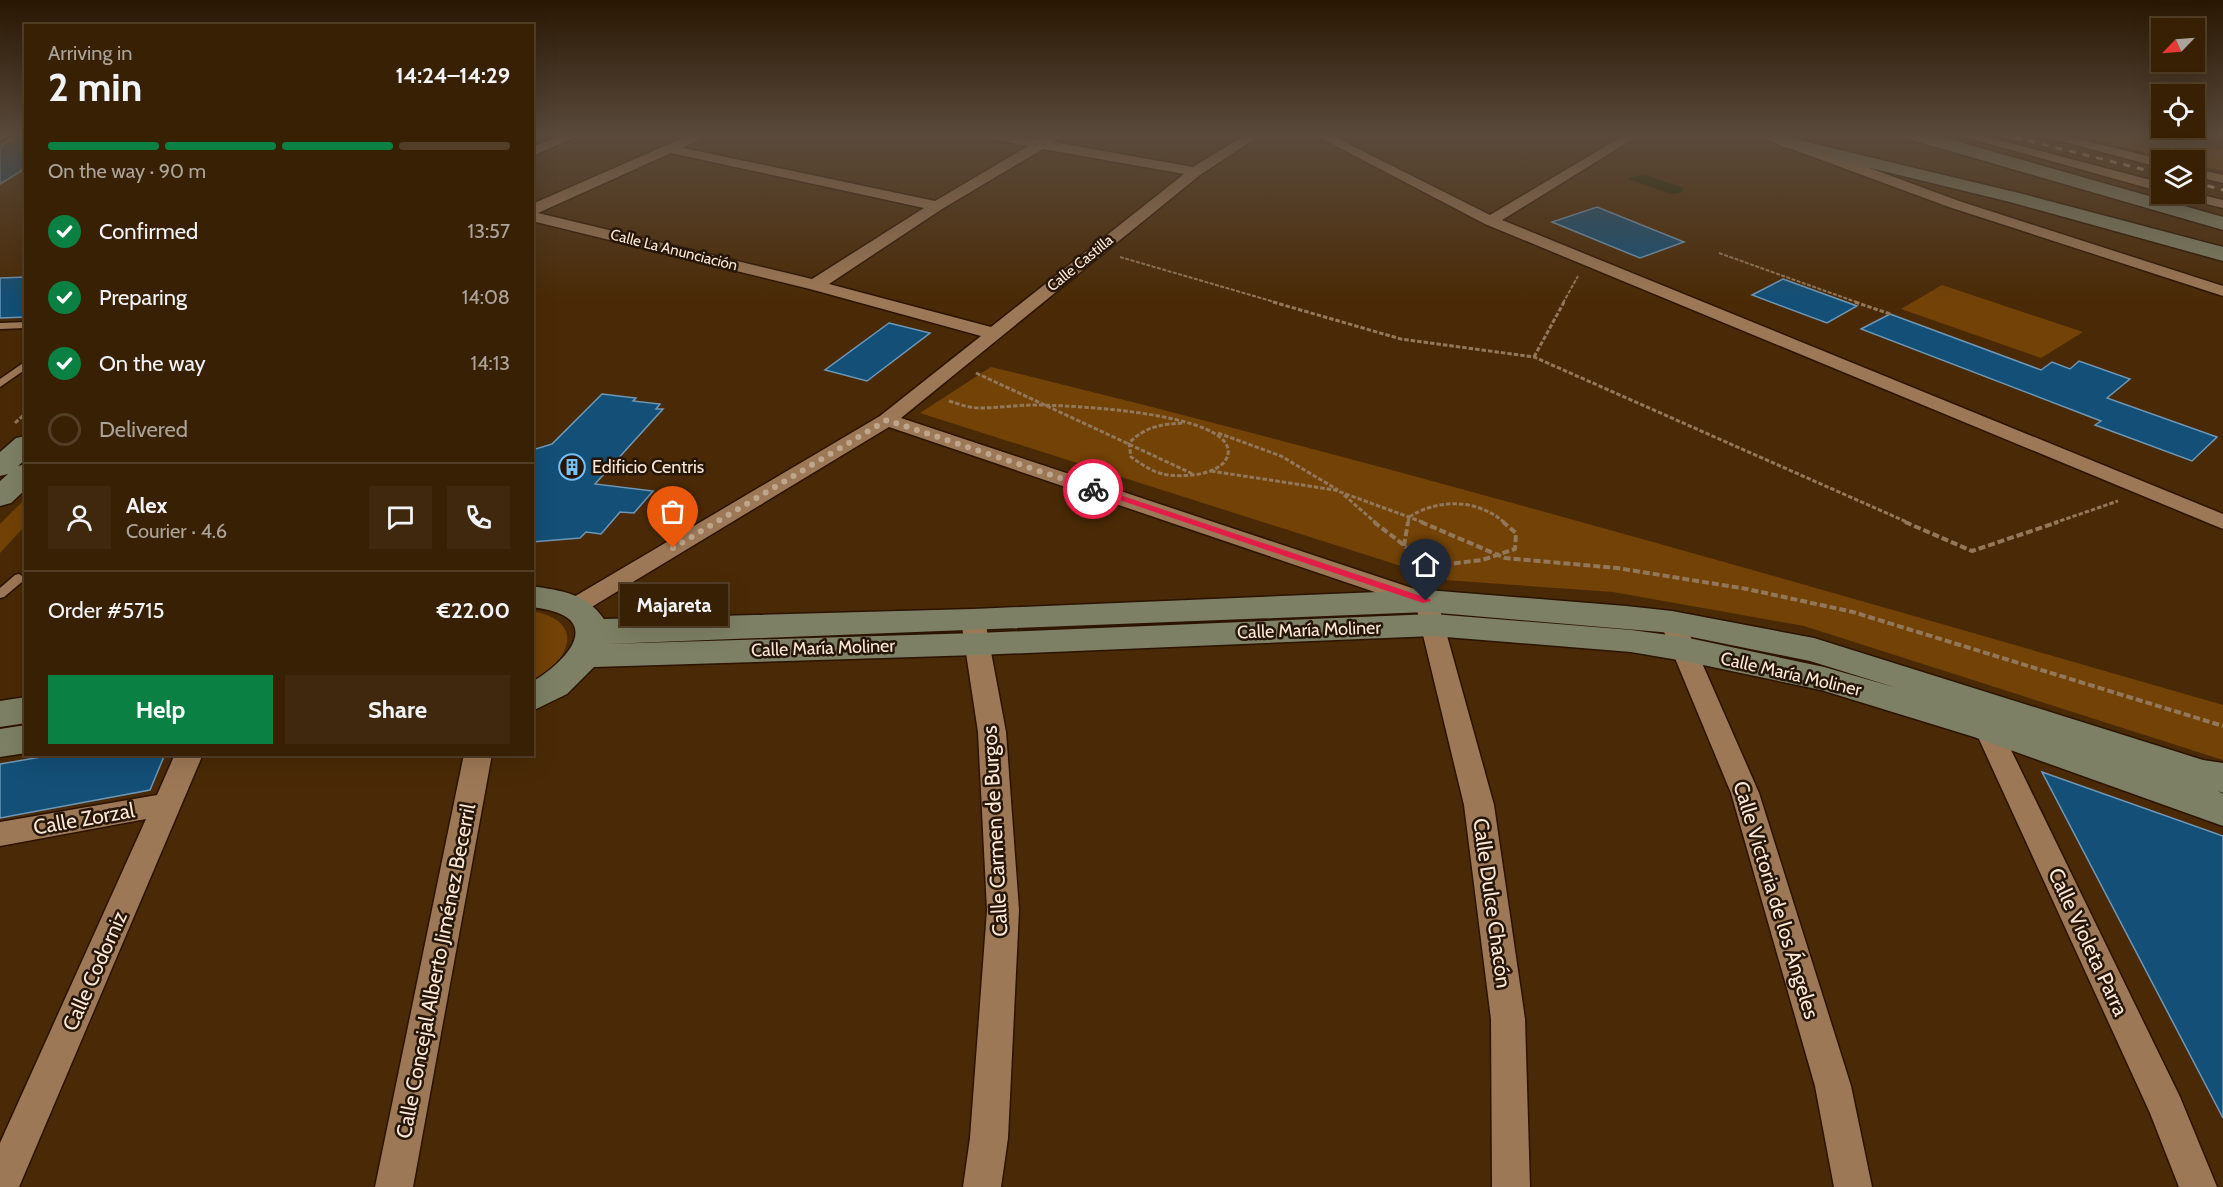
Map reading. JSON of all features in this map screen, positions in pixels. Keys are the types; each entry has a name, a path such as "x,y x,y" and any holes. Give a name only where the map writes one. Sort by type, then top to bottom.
{"main road":[{"path":"1981,189 2223,253"},
{"path":"2015,189 2223,253"},
{"path":"2103,189 2223,224"},
{"path":"0,497 14,457"},
{"name":"Calle María Moliner","path":"534,596 555,598 584,631 975,632 1430,613 1631,641 1678,636 1824,679 1980,713 2223,778"},
{"path":"534,697 570,675 584,631"},
{"path":"0,714 24,710"},
{"name":"Calle María Moliner","path":"1980,713 2223,812"},
{"path":"0,743 24,739"}],"street":[{"path":"534,209 578,189"},
{"path":"860,189 937,206"},
{"path":"815,285 965,189"},
{"name":"Calle Castilla","path":"584,631 887,420 1173,189"},
{"path":"1428,189 1490,221 2223,522"},
{"path":"1490,221 1544,189"},
{"path":"1914,189 2223,291"},
{"path":"2205,200 2223,204"},
{"name":"Calle La Anunciación","path":"534,216 815,285 995,334"},
{"path":"887,420 1430,613"},
{"name":"Calle Dulce Chacón","path":"1430,613 1479,805 1508,1018 1511,1187"},
{"name":"Calle Carmen de Burgos","path":"975,632 992,732 1003,910 989,1138 982,1187"},
{"name":"Calle Victoria de los Ángeles","path":"1678,636 1745,793 1833,1086 1853,1187"},
{"name":"Calle Violeta Parra","path":"1980,713 2167,1109 2198,1187"},
{"name":"Calle Codorniz","path":"0,1187 188,756"},
{"name":"Calle Concejal Alberto Jiménez Becerril","path":"394,1187 478,756"},
{"name":"Calle Zorzal","path":"0,834 167,804"}],"lane":[{"path":"0,326 24,325"},
{"path":"0,384 24,366"},
{"path":"0,581 19,578 0,594"}],"path":[{"path":"1096,250 1401,339 1534,357 1972,551 2146,491"},
{"path":"1719,253 1890,314"},
{"path":"1534,357 1586,261"},
{"path":"975,372 1196,475"},
{"path":"949,401 978,408 1042,405 1126,409 1245,440 1315,472 1404,547 1424,567 1430,613"},
{"path":"1185,423 1160,424 1140,431 1129,444 1131,457 1146,469 1170,476 1196,475 1211,471 1340,491 1409,517 1500,556 1617,568 1736,587 1853,612 2223,726"},
{"path":"1211,471 1227,456 1228,447 1224,439 1215,432"},
{"path":"1404,547 1409,517 1421,508 1454,502 1491,513 1515,533 1515,549 1500,556 1464,564 1424,567"}],"shaded area":[{"path":"1658,189 1682,189 1683,192 1671,194"},
{"path":"1942,285 2083,332 2041,358 1901,309"},
{"path":"991,367 1455,487 2223,705 2223,760 1804,626 1613,592 1445,580 920,413"},
{"path":"24,500 24,527 0,553 0,524"},
{"path":"534,612 561,623 566,632 567,642 563,653 546,673 534,680"}],"building":[{"path":"1597,207 1684,242 1640,258 1552,222"},
{"path":"24,277 24,317 0,318 0,278"},
{"path":"1783,279 1857,306 1827,323 1752,295"},
{"path":"1890,314 2041,370 2052,362 2070,369 2079,361 2130,379 2107,398 2217,437 2192,461 2095,425 2101,421 1861,329"},
{"path":"889,323 930,333 867,381 825,370"},
{"name":"Edificio Centris","path":"602,394 636,398 633,401 660,404 656,409 663,409 595,484 653,491 634,513 620,512 601,534 586,532 580,538 534,542 534,449 552,444"},
{"path":"47,756 164,756 150,790 0,818 0,764"},
{"path":"2042,772 2223,836 2223,1118"}],"way so far":[{"path":"673,548 887,420 1093,489"}],"place":[{"name":"Edificio Centris","path":"572,467"},
{"name":"Majareta","path":"673,548"}],"route":[{"path":"1093,489 1426,601"}]}
